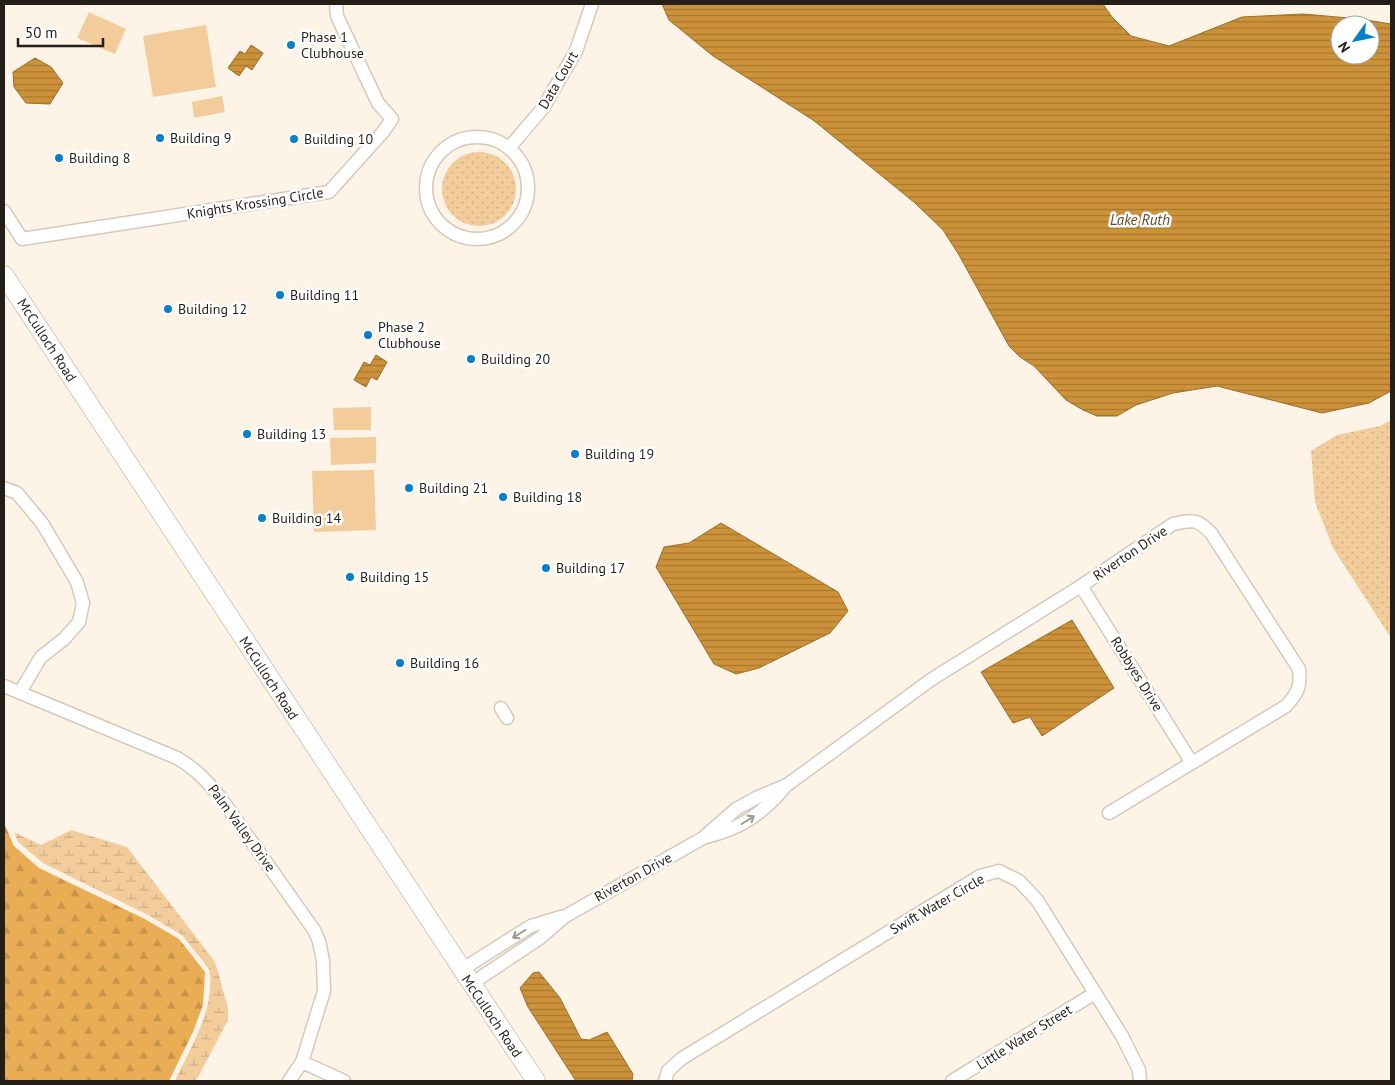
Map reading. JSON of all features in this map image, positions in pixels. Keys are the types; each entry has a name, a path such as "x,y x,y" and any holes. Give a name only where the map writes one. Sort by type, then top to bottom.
{"street":[{"name":"Knights Krossing Circle","path":"4,211 22,239 329,192 383,132 392,119 378,103 337,16 336,4"},
{"name":"Data Court","path":"509,148 542,108 576,50 592,4"},
{"path":"475,136 493,139 509,148 519,159 526,175 528,193 523,210 513,224 498,235 481,239 463,238 448,230 433,216 426,199 426,181 431,164 439,153 458,140 475,136"},
{"name":"McCulloch Road","path":"4,275 536,1081"},
{"path":"4,488 16,493 42,523 77,582 83,603 79,622 64,639 41,657 20,692"},
{"name":"Riverton Drive","path":"466,977 540,938 564,917 703,838 723,833 746,822 768,807 787,785 932,679 1081,586 1173,524 1189,521 1202,524 1212,533 1298,668 1301,683 1294,697 1286,706 1109,813"},
{"name":"Robbyes Drive","path":"1081,586 1192,763"},
{"name":"Palm Valley Drive","path":"4,686 176,758 193,767 205,778 220,797 314,930 319,941 323,961 324,991 302,1062 289,1081"},
{"name":"Swift Water Circle","path":"665,1081 668,1071 681,1059 980,876 999,871 1018,882 1037,900 1122,1036 1139,1070 1140,1081"},
{"name":"Little Water Street","path":"952,1081 1095,993"},
{"path":"302,1062 344,1081"}],"green space":[{"path":"89,12 126,29 115,54 77,38"},
{"path":"206,25 216,87 153,97 143,36"},
{"path":"222,96 225,112 194,118 192,102"},
{"path":"479,152 500,158 510,168 516,189 510,210 500,220 479,226 458,220 448,210 442,189 448,168 458,158"},
{"path":"371,407 371,430 334,430 333,408"},
{"path":"1391,420 1391,638 1333,548 1315,502 1311,451 1337,435 1380,426"},
{"path":"376,437 376,463 331,465 330,438"},
{"path":"374,470 376,530 314,532 312,471"},
{"path":"4,823 14,846 39,868 143,918 179,939 205,972 203,1005 193,1032 169,1081 4,1081"},
{"path":"71,830 127,847 215,962 228,1008 228,1020 196,1081 175,1081 206,1012 210,983 209,969 182,935 146,914 43,863 18,842 14,832 41,845"}],"water":[{"name":"Lake Ruth","path":"662,4 1103,4 1112,17 1131,36 1169,46 1242,17 1303,14 1330,16 1330,65 1380,65 1380,22 1391,24 1391,391 1369,403 1322,413 1217,386 1173,393 1136,405 1117,416 1097,416 1083,410 1066,400 1034,366 1020,357 1009,346 959,255 943,230 915,203 813,120 713,56 669,20"},
{"path":"251,45 263,53 252,70 246,66 239,76 228,68 240,51 245,54"},
{"path":"35,58 51,67 63,83 50,104 26,103 14,87 13,72"},
{"path":"376,355 387,362 377,380 371,377 366,387 354,380 364,362 370,365"},
{"path":"721,523 838,592 848,611 830,633 759,668 736,674 714,664 656,567 664,547 689,543"},
{"path":"1072,620 1114,688 1042,736 1030,717 1013,723 981,672"},
{"path":"539,972 560,998 581,1039 589,1040 607,1032 633,1074 632,1081 576,1081 528,1007 520,988 533,973"}],"place":[{"name":"Phase 1 Clubhouse","path":"291,45"},
{"name":"Building 9","path":"160,138"},
{"name":"Building 10","path":"294,139"},
{"name":"Building 8","path":"59,158"},
{"name":"Building 11","path":"280,295"},
{"name":"Building 12","path":"168,309"},
{"name":"Phase 2 Clubhouse","path":"368,335"},
{"name":"Building 20","path":"471,359"},
{"name":"Building 13","path":"247,434"},
{"name":"Building 19","path":"575,454"},
{"name":"Building 21","path":"409,488"},
{"name":"Building 18","path":"503,497"},
{"name":"Building 14","path":"262,518"},
{"name":"Building 17","path":"546,568"},
{"name":"Building 15","path":"350,577"},
{"name":"Building 16","path":"400,663"}]}
